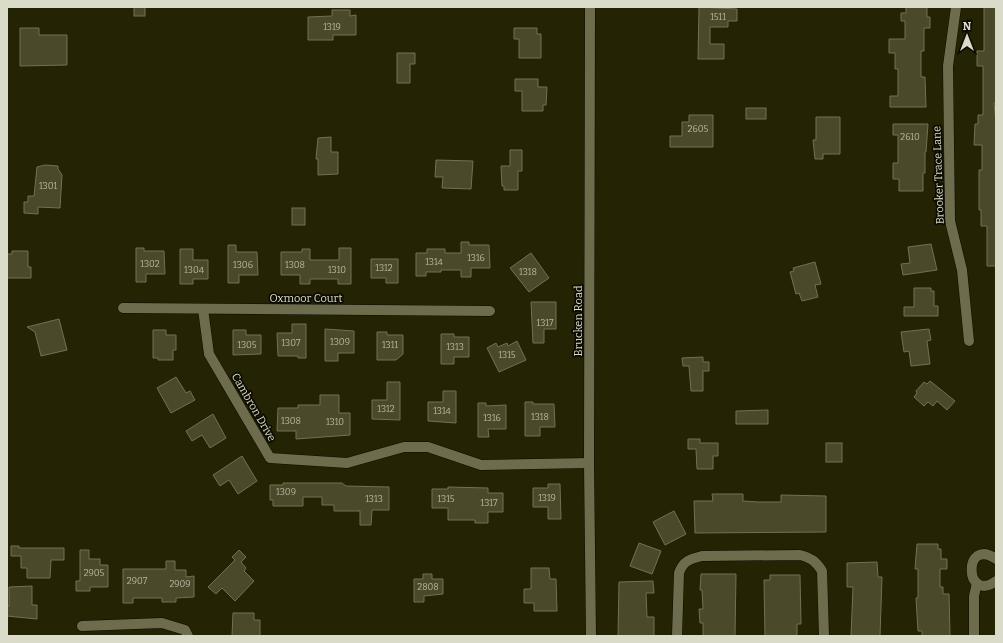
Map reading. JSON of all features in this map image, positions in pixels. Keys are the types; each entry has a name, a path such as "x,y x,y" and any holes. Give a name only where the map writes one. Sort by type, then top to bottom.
{"street":[{"name":"Brucken Road","path":"590,7 589,463 591,636"},
{"name":"Brooker Trace Lane","path":"956,7 948,66 950,221 962,270 969,341"},
{"name":"Oxmoor Court","path":"123,308 490,311"},
{"name":"Cambron Drive","path":"203,309 209,354 270,458 347,464 404,447 428,447 481,465 589,463"},
{"path":"678,636 679,573 682,565 690,559 702,556 800,555 811,558 817,562 822,570 824,636"},
{"path":"996,559 992,556 982,555 973,561 971,565 971,575 977,583 987,585 996,581"},
{"path":"974,636 974,596 977,583"},
{"path":"82,626 162,623 185,630 188,636"}],"building":[{"path":"134,7 145,7 145,16 134,16"},
{"path":"699,7 737,9 737,21 728,21 728,27 710,27 710,44 724,44 724,59 698,59"},
{"path":"906,7 927,7 927,17 930,17 930,28 924,28 924,51 921,51 921,77 925,77 926,107 890,107 890,96 898,96 898,69 895,69 895,53 889,53 889,39 905,39 905,21 901,21 901,13 906,13"},
{"path":"984,7 996,7 996,103 994,103 996,123 996,266 987,266 987,226 981,226 981,210 979,210 979,170 982,170 982,145 974,145 975,124 978,124 978,115 983,115 983,66 977,66 977,51 984,51"},
{"path":"332,10 350,10 350,16 356,15 356,35 333,35 333,40 308,40 308,17 332,16"},
{"path":"20,28 39,28 39,35 67,35 67,65 20,66"},
{"path":"514,28 537,28 537,34 541,34 541,58 519,58 519,39 514,39"},
{"path":"397,53 415,53 415,64 410,64 410,83 397,83"},
{"path":"515,79 538,79 538,87 547,87 546,105 543,105 543,111 522,111 522,91 515,91"},
{"path":"746,108 766,108 766,119 746,119"},
{"path":"689,115 713,115 713,147 670,147 670,136 682,136 682,122 689,122"},
{"path":"816,117 840,117 840,154 823,154 823,159 815,159 813,140 816,140"},
{"path":"893,124 928,124 925,152 925,173 923,173 923,191 899,191 899,179 893,179 893,163 898,163 898,135 893,135"},
{"path":"331,137 331,152 338,152 338,174 318,175 318,159 316,159 318,138"},
{"path":"510,150 522,150 522,171 518,171 518,190 504,190 504,186 502,186 501,166 510,166"},
{"path":"436,160 473,161 471,189 442,188 443,177 435,177"},
{"path":"45,165 58,166 58,169 62,175 60,208 38,207 38,214 24,213 24,202 28,202 28,196 34,196 37,167"},
{"path":"292,208 305,208 305,225 292,225"},
{"path":"461,242 469,242 469,245 489,245 490,268 471,268 471,277 461,277 461,270 426,272 426,276 416,276 416,253 427,253 427,249 445,249 445,253 461,253"},
{"path":"931,244 937,270 903,275 901,264 910,263 908,247"},
{"path":"228,245 236,245 236,252 257,252 258,275 239,275 239,283 228,283"},
{"path":"136,248 144,248 144,251 164,251 165,274 146,274 146,282 136,282"},
{"path":"339,248 351,248 351,284 338,284 338,279 310,279 310,284 300,284 300,275 281,275 281,252 302,252 302,249 310,249 310,260 339,260"},
{"path":"180,249 193,249 193,260 208,260 208,279 193,279 193,284 180,284"},
{"path":"12,251 28,251 28,267 31,267 31,278 7,278 7,254 12,254"},
{"path":"531,253 549,278 529,292 510,268"},
{"path":"371,259 398,259 398,283 386,283 386,278 371,278"},
{"path":"815,262 821,284 815,285 818,297 802,301 799,293 796,294 790,272 794,271 793,268"},
{"path":"914,288 931,288 931,291 934,291 934,306 938,306 938,316 904,316 904,307 914,307"},
{"path":"531,302 556,302 556,329 544,329 544,343 533,343"},
{"path":"59,319 67,350 41,356 35,332 27,327"},
{"path":"292,324 306,324 306,358 298,358 298,356 278,356 277,333 292,333"},
{"path":"325,329 354,331 354,353 338,353 338,361 325,361"},
{"path":"929,329 931,340 927,341 930,364 911,366 909,351 904,352 901,332"},
{"path":"153,330 166,330 166,335 176,335 176,350 173,350 173,360 158,360 158,358 153,358"},
{"path":"233,330 246,330 246,335 261,335 261,354 233,355"},
{"path":"377,332 387,332 387,335 403,335 403,354 396,360 377,360"},
{"path":"441,334 454,334 454,337 469,337 469,357 454,357 454,364 441,364"},
{"path":"517,341 526,360 499,372 487,348 496,343 498,347 507,343 508,346"},
{"path":"703,357 703,362 709,362 709,371 703,371 703,391 691,391 689,366 683,366 682,358"},
{"path":"176,377 186,393 190,391 195,400 171,413 157,388"},
{"path":"930,381 955,401 947,410 937,401 933,406 928,402 924,406 914,397 917,393 916,391 924,382 927,384"},
{"path":"387,382 400,382 400,420 372,419 372,400 387,400"},
{"path":"443,391 456,391 456,423 428,421 428,402 443,402"},
{"path":"320,395 339,395 339,413 350,413 350,435 296,439 296,431 277,431 278,408 298,408 298,405 320,405"},
{"path":"525,402 533,402 533,404 554,404 555,427 540,427 540,436 525,436"},
{"path":"478,403 486,403 486,406 506,405 506,429 488,429 489,437 478,437"},
{"path":"768,410 768,424 736,424 736,411"},
{"path":"213,414 226,438 210,448 202,435 192,441 186,431"},
{"path":"688,439 700,439 700,443 718,443 718,456 713,456 713,469 697,469 696,449 688,449"},
{"path":"826,443 842,443 842,462 826,462"},
{"path":"242,456 257,481 238,494 229,480 220,486 213,475"},
{"path":"283,483 342,483 346,486 389,487 389,510 372,510 371,525 360,525 360,511 334,511 334,505 322,505 322,497 303,497 303,506 273,506 273,500 270,500 270,485 283,485"},
{"path":"548,484 560,484 561,519 548,519 548,507 533,507 533,488 548,488"},
{"path":"448,487 488,488 488,493 503,493 503,512 488,512 488,523 475,523 475,520 448,520 448,508 432,508 432,489 448,489"},
{"path":"712,494 743,494 743,501 759,502 781,502 781,495 826,496 826,532 695,533 694,501 713,501"},
{"path":"674,511 686,534 665,545 653,522"},
{"path":"639,543 661,551 652,574 630,566"},
{"path":"917,544 938,544 938,549 941,549 941,559 947,559 947,569 940,569 940,587 943,587 943,594 949,594 950,636 922,636 922,631 918,631 916,598 918,598 918,569 915,569"},
{"path":"11,546 19,546 19,548 64,548 64,560 51,560 50,578 27,578 27,568 21,568 21,556 11,556"},
{"path":"80,550 89,550 89,559 100,559 100,565 108,565 108,587 90,587 90,591 76,591 76,581 80,581"},
{"path":"239,550 246,557 241,562 246,568 244,571 254,581 235,601 222,588 216,594 208,587 235,560 232,557"},
{"path":"166,561 175,561 175,570 186,570 186,577 194,576 194,597 176,598 176,602 162,602 162,598 133,598 133,603 123,603 123,569 166,569"},
{"path":"877,562 878,577 882,577 880,636 851,636 853,587 847,587 847,563"},
{"path":"531,568 549,568 550,579 556,579 557,611 534,611 534,603 524,603 524,589 531,589"},
{"path":"423,574 432,574 432,579 443,579 443,594 424,596 424,602 414,602 414,579 423,579"},
{"path":"701,574 736,574 735,636 703,636 703,623 700,623 699,609 703,609 702,590 700,590"},
{"path":"770,575 800,575 801,624 797,624 797,636 765,636 764,580 770,580"},
{"path":"653,581 654,593 646,593 647,617 654,617 654,636 618,636 619,582"},
{"path":"32,586 32,605 37,605 37,619 7,616 7,606 9,606 9,587"},
{"path":"233,613 254,613 254,620 260,620 260,636 232,636"}]}
